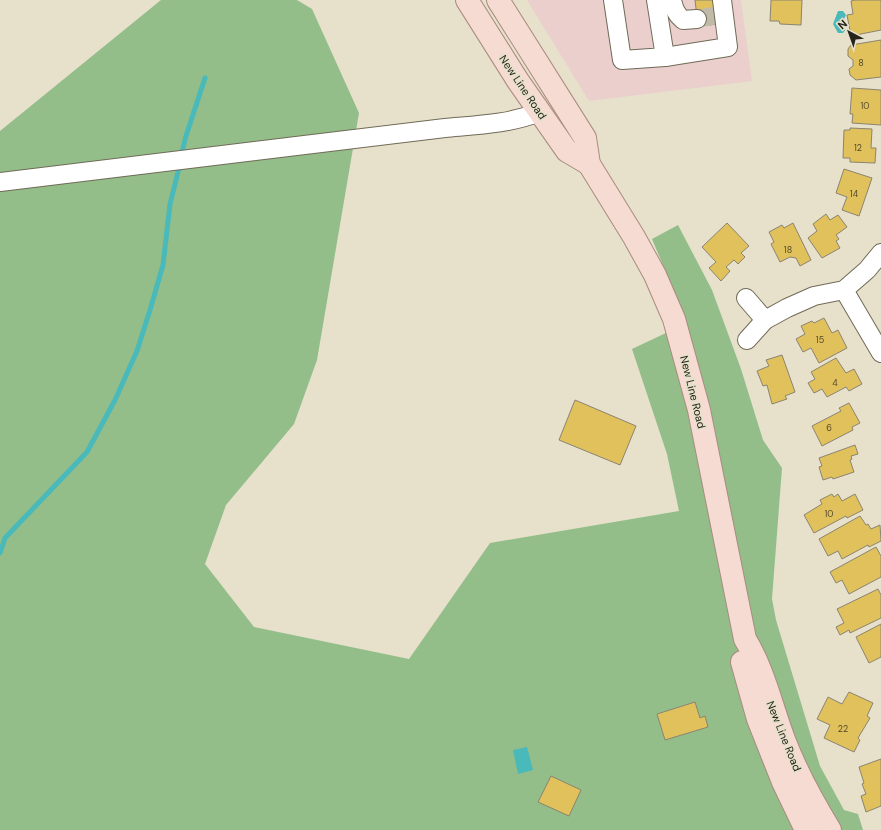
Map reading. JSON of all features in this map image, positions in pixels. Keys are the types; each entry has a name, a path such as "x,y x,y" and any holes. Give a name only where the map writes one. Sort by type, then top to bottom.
{"main road":[{"name":"New Line Road","path":"467,0 567,151 589,164"},
{"name":"New Line Road","path":"498,0 585,138 589,164 634,237 655,275 674,319 699,410 745,639 755,655 786,744 808,793 830,830"},
{"name":"New Line Road","path":"745,639 741,659 758,719 783,782 806,830"}],"street":[{"path":"613,0 622,60 665,57 728,47 721,10"},
{"path":"656,0 665,57"},
{"path":"672,0 678,16 683,20 697,19"},
{"path":"0,182 445,128 498,124 523,119 540,112"},
{"path":"747,340 765,320 814,296 844,290 867,270 881,253"},
{"path":"844,290 881,353"},
{"path":"746,298 765,320"}],"shaded area":[{"path":"527,0 741,0 752,81 589,101"}],"green space":[{"path":"161,0 297,0 312,9 359,113 317,360 294,424 226,505 205,564 254,627 409,659 490,543 679,511 667,454 632,349 687,323 652,239 678,225 712,290 741,369 763,440 782,468 772,599 776,620 820,766 844,810 858,814 863,830 0,830 0,131"}],"water":[{"path":"838,11 843,11 846,15 843,21 846,29 843,33 838,33 833,24"},
{"path":"527,747 533,770 518,774 513,750"}],"building":[{"path":"695,0 715,0 719,24 698,26"},
{"path":"771,0 802,0 801,25 780,24 779,21 770,21"},
{"path":"881,0 881,30 851,36 847,15 853,14 851,1"},
{"path":"881,40 881,77 856,80 850,75 849,69 853,66 853,60 848,56 848,49 851,45"},
{"path":"852,88 881,90 881,125 852,123 853,114 850,114"},
{"path":"850,128 872,129 871,148 876,148 875,163 850,162 850,158 843,158 844,130 850,130"},
{"path":"844,169 872,178 859,216 842,210 847,197 836,193"},
{"path":"826,214 830,220 838,215 847,227 836,235 839,239 836,241 840,248 822,258 808,238 817,231 813,224"},
{"path":"727,223 749,246 741,253 745,257 738,264 734,260 726,267 730,271 721,281 709,268 716,262 702,247"},
{"path":"793,223 811,260 800,266 796,258 790,257 780,262 771,244 774,242 769,232 782,225 784,228"},
{"path":"824,318 832,333 838,330 847,348 819,363 811,348 803,352 796,339 805,334 801,326 812,321 814,323"},
{"path":"782,355 795,392 785,396 787,399 772,404 767,385 763,386 757,371 769,366 766,360"},
{"path":"836,358 846,373 854,369 862,384 849,391 846,387 827,397 822,389 814,393 808,383 815,379 811,372"},
{"path":"575,400 636,426 620,465 559,440"},
{"path":"849,403 860,423 852,427 853,430 822,446 812,426 841,411 839,408"},
{"path":"855,445 858,454 851,456 852,459 850,460 854,472 833,479 832,477 823,480 819,467 822,466 819,458"},
{"path":"832,494 834,497 838,494 842,501 855,494 863,510 847,518 846,516 814,533 804,515 822,504 820,500"},
{"path":"860,516 866,525 868,524 871,529 880,525 881,541 869,547 868,545 842,559 838,551 828,556 819,539"},
{"path":"876,547 881,556 881,577 849,594 842,580 836,583 830,572"},
{"path":"878,589 881,595 881,618 850,633 849,630 840,635 836,627 844,623 837,609"},
{"path":"881,624 881,657 869,663 856,637"},
{"path":"849,692 873,703 867,716 870,718 858,738 860,740 854,752 824,738 830,725 817,719 828,697 842,704"},
{"path":"695,702 700,718 705,716 708,727 665,740 657,714"},
{"path":"881,759 881,806 866,812 861,796 866,794 862,784 864,783 859,767"},
{"path":"551,776 581,790 569,816 538,802"}],"waterway":[{"path":"181,156 205,78"},
{"path":"0,553 5,538 87,452 115,400 137,351 163,265 170,204 180,164"}],"tunnel":[{"path":"697,19 717,15"}]}
